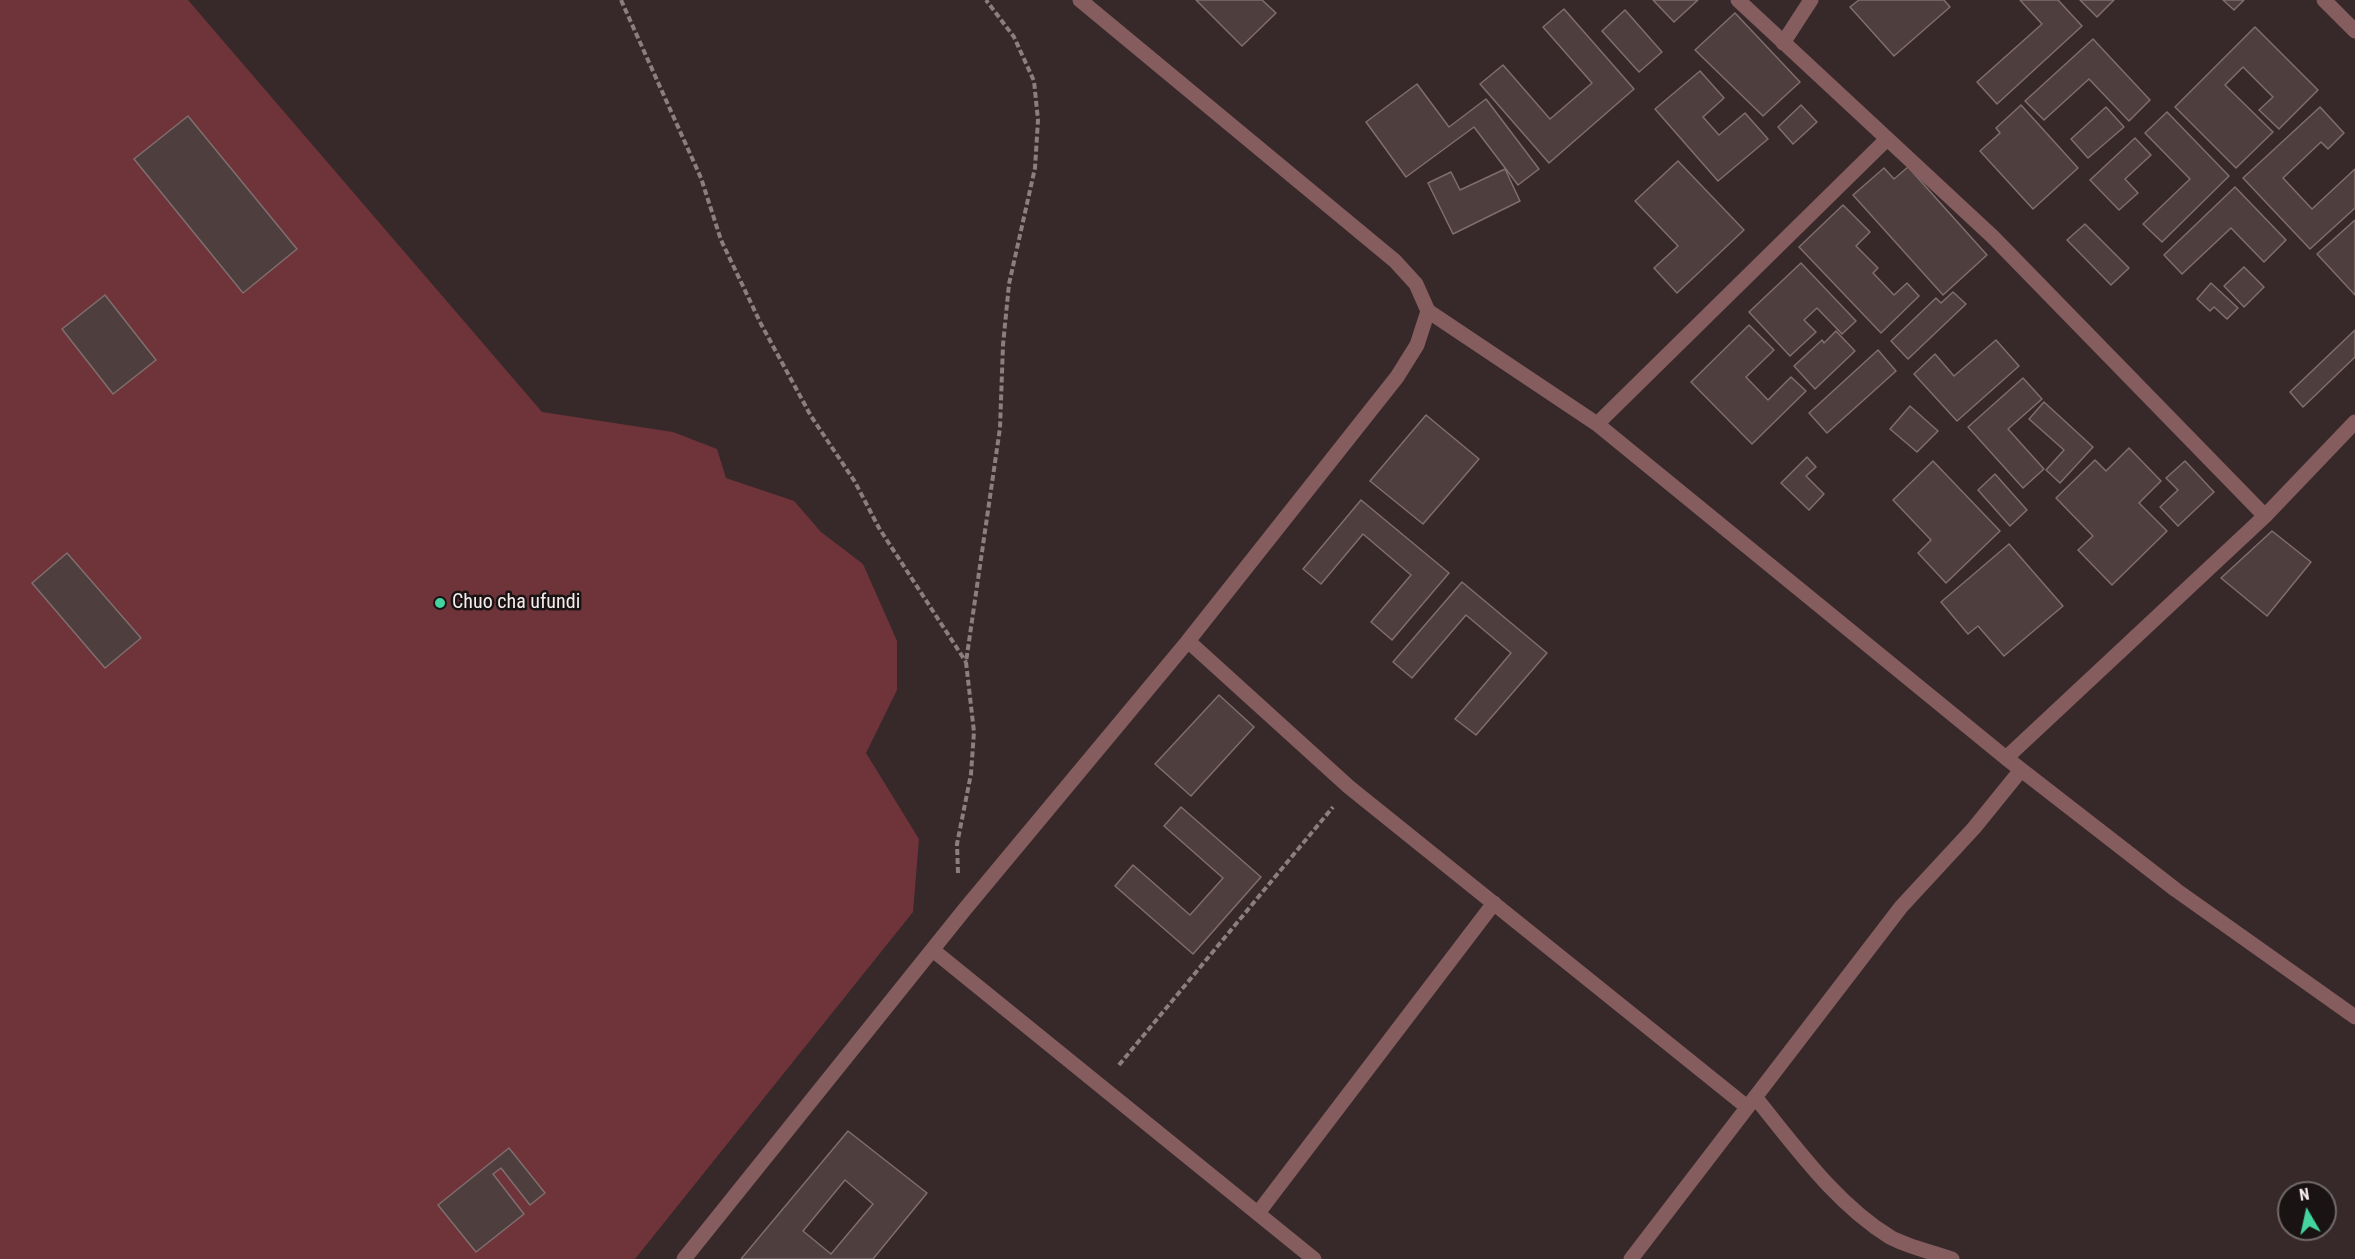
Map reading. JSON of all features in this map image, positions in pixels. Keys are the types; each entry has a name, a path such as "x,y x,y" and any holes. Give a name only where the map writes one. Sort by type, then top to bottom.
{"street":[{"path":"1080,0 1395,261 1416,284 1428,311 1597,424 2021,770 2176,890 2355,1017"},
{"path":"1738,0 1993,237 2265,516"},
{"path":"1783,43 1810,0"},
{"path":"2324,0 2355,31"},
{"path":"1597,424 1887,139"},
{"path":"684,1259 934,951 965,909 1188,641 1397,377 1417,345 1428,311"},
{"path":"2006,758 2265,516 2355,422"},
{"path":"1188,641 1349,788 1751,1102 1840,1197 1864,1218 1892,1238 1952,1259"},
{"path":"1631,1259 1901,907 1974,828 2021,770"},
{"path":"1257,1213 1494,903"},
{"path":"934,951 1314,1259"}],"path":[{"path":"621,0 701,178 721,240 761,324 811,416 855,482 879,528 966,662"},
{"path":"965,909 956,866 957,844 971,774 974,732 966,662 1000,428 1003,345 1009,284 1035,168 1038,120 1034,81 1014,37 986,0"},
{"path":"1101,1086 1349,788"}],"shaded area":[{"name":"Chuo cha ufundi","path":"0,0 188,0 542,412 673,432 717,449 726,478 794,501 821,532 863,564 897,641 897,690 866,753 919,839 913,912 635,1259 0,1259"}],"building":[{"path":"1196,0 1262,0 1276,13 1242,46"},
{"path":"1653,0 1698,0 1674,22"},
{"path":"1859,0 1944,0 1950,7 1894,56 1850,7"},
{"path":"2020,0 2058,0 2082,26 1997,104 1977,82 2042,24"},
{"path":"2080,0 2114,0 2097,17"},
{"path":"2223,0 2244,0 2234,10"},
{"path":"1564,9 1634,89 1549,163 1480,84 1503,65 1550,119 1592,83 1543,27"},
{"path":"1625,10 1662,52 1639,72 1602,31"},
{"path":"1735,13 1800,82 1763,116 1695,50"},
{"path":"2255,27 2318,90 2279,129 2259,110 2273,97 2243,67 2225,85 2273,132 2236,168 2175,107"},
{"path":"2093,39 2150,100 2129,121 2089,79 2044,120 2025,101"},
{"path":"1700,71 1724,98 1703,117 1719,135 1745,113 1768,139 1718,181 1655,109"},
{"path":"1417,84 1449,127 1486,99 1539,169 1518,185 1474,127 1406,177 1366,122"},
{"path":"1801,105 1817,122 1793,144 1778,127"},
{"path":"2021,105 2078,168 2033,209 1980,151 2000,133 1996,128"},
{"path":"2106,107 2124,127 2088,158 2071,139"},
{"path":"2320,107 2344,133 2328,149 2321,142 2283,178 2312,209 2355,169 2355,208 2310,249 2243,178"},
{"path":"2167,112 2229,176 2162,242 2143,224 2190,179 2145,133"},
{"path":"188,116 297,249 243,293 134,159"},
{"path":"2135,138 2151,155 2125,179 2138,193 2119,210 2090,180"},
{"path":"1678,161 1744,230 1677,293 1654,268 1678,246 1635,201"},
{"path":"1908,167 1987,255 1943,295 1853,195 1884,168 1894,179"},
{"path":"1505,169 1520,201 1453,234 1428,183 1451,172 1460,190"},
{"path":"2235,187 2286,240 2264,262 2231,228 2182,274 2164,255"},
{"path":"1843,205 1870,232 1856,246 1878,268 1873,273 1894,295 1907,283 1919,296 1881,333 1799,247"},
{"path":"2355,220 2355,295 2317,254"},
{"path":"2085,224 2129,268 2111,285 2067,240"},
{"path":"1801,263 1856,321 1842,334 1817,308 1804,320 1816,332 1790,356 1749,312"},
{"path":"2244,267 2264,287 2244,307 2224,286"},
{"path":"2211,283 2238,308 2227,319 2214,307 2210,311 2197,299"},
{"path":"1953,292 1966,304 1908,359 1891,341 1936,298 1941,303"},
{"path":"105,295 156,360 113,394 62,329"},
{"path":"1749,325 1774,350 1746,377 1768,400 1791,377 1806,391 1752,444 1691,382"},
{"path":"2355,330 2355,357 2303,407 2290,392"},
{"path":"1836,331 1855,351 1815,389 1794,366 1822,340 1824,343"},
{"path":"1996,340 2019,366 1957,421 1914,374 1935,354 1954,376"},
{"path":"1878,350 1896,371 1827,433 1809,413"},
{"path":"2023,378 2042,399 2008,429 2044,469 2023,488 1968,427"},
{"path":"2044,402 2093,447 2060,483 2046,470 2064,450 2029,419"},
{"path":"1910,406 1938,431 1917,452 1890,429"},
{"path":"1426,415 1479,459 1423,524 1370,481"},
{"path":"2129,448 2161,481 2139,503 2167,531 2112,585 2078,550 2093,536 2056,498 2095,460 2106,471"},
{"path":"1807,457 1816,467 1806,476 1824,494 1809,510 1781,483"},
{"path":"1933,461 2000,531 1946,583 1918,553 1931,540 1893,500"},
{"path":"2185,461 2214,492 2178,526 2160,507 2178,490 2166,478"},
{"path":"1995,474 2027,510 2010,526 1978,490"},
{"path":"1361,500 1449,573 1392,640 1371,622 1411,575 1363,534 1321,584 1303,569"},
{"path":"2272,531 2311,562 2267,616 2221,578"},
{"path":"2009,544 2063,606 2004,656 1978,626 1968,634 1941,602"},
{"path":"67,553 141,638 105,668 32,583"},
{"path":"1462,582 1547,653 1476,735 1455,719 1511,653 1466,615 1412,678 1393,662"},
{"path":"1219,695 1254,727 1191,796 1155,764"},
{"path":"1181,807 1261,877 1193,954 1115,886 1133,865 1190,915 1223,878 1164,826"},
{"path":"848,1131 927,1193 873,1259 741,1259","holes":["845,1180 873,1204 831,1254 803,1231"]},
{"path":"509,1148 545,1193 530,1205 501,1168 493,1174 524,1214 476,1252 438,1205"}],"place":[{"name":"Chuo cha ufundi","path":"440,603"}]}
